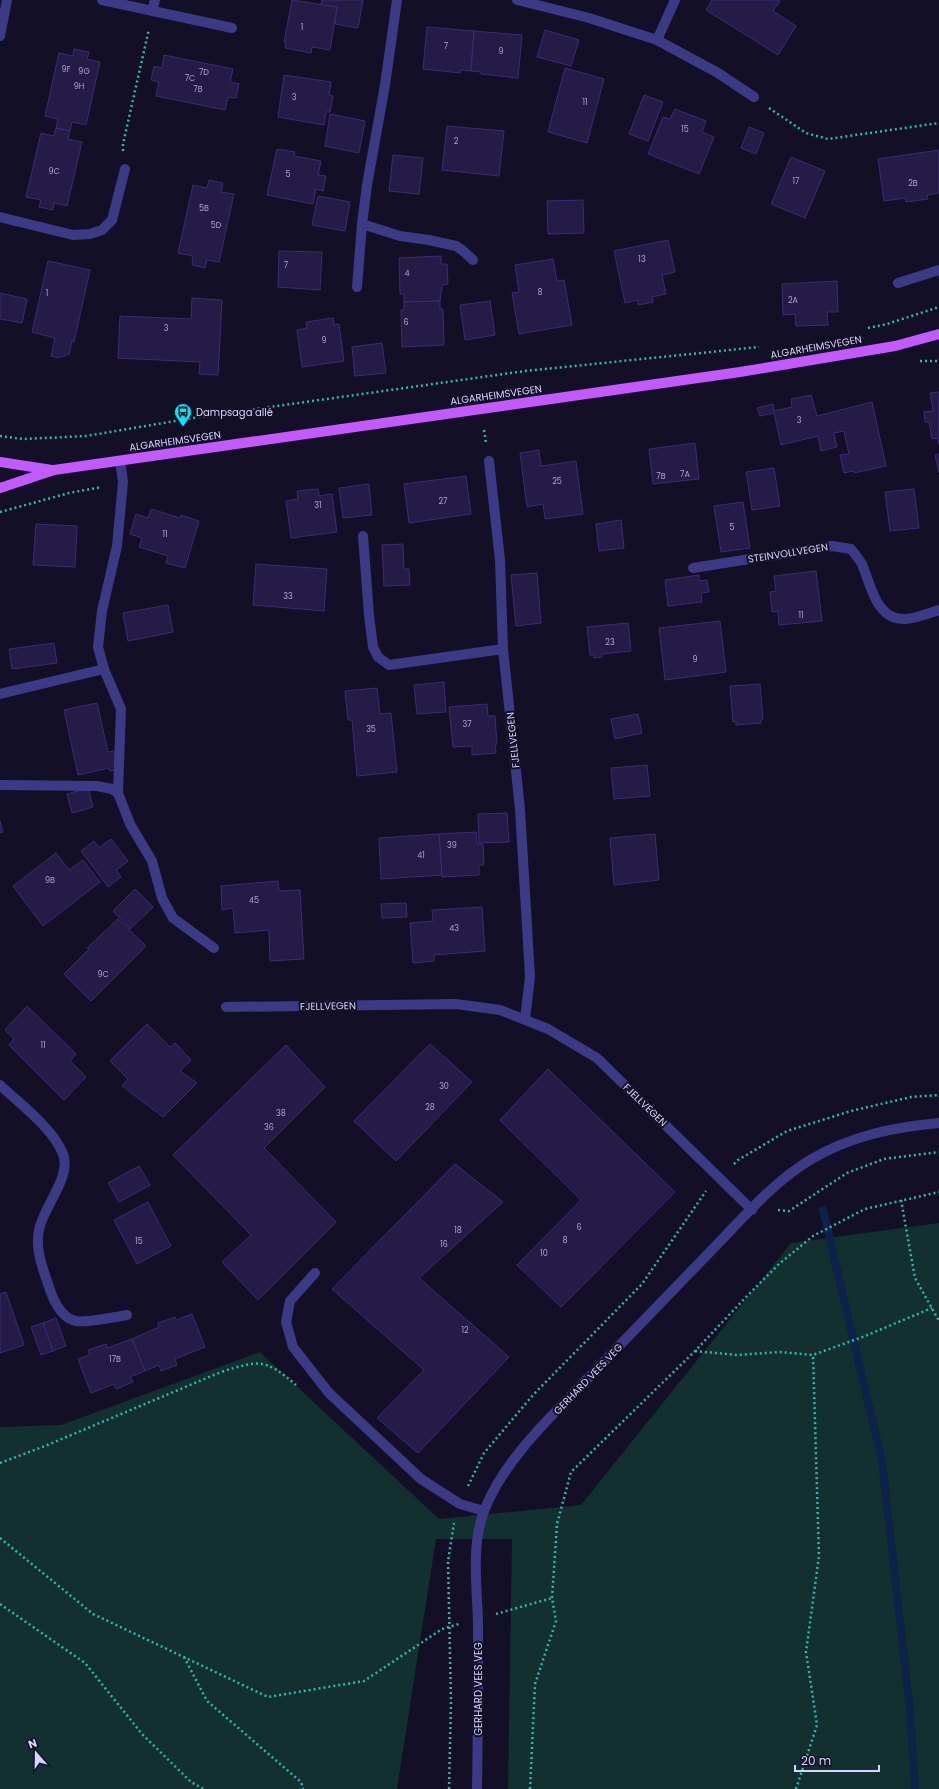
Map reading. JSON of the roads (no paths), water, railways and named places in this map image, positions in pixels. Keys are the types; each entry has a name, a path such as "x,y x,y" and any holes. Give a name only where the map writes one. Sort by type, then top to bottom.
{"main road":[{"name":"ALGARHEIMSVEGEN","path":"0,488 54,470 740,372 895,346 939,334"},
{"name":"ALGARHEIMSVEGEN","path":"0,462 54,470"}],"street":[{"path":"0,36 7,0"},
{"path":"102,0 232,28"},
{"path":"152,11 155,0"},
{"path":"357,287 367,185 385,85 397,0"},
{"path":"517,0 588,18 658,40 718,73 754,97"},
{"path":"658,40 675,0"},
{"path":"0,217 73,234 90,234 102,230 112,220 124,169"},
{"path":"362,224 400,236 456,246 473,260"},
{"path":"898,283 939,270"},
{"path":"120,461 123,482 117,546 102,612 98,647 104,670 121,709 118,793 130,824 152,861 162,898 173,918 214,948"},
{"name":"FJELLVEGEN","path":"489,461 500,560 503,649 520,809 530,976 525,1020"},
{"path":"362,536 369,621 373,647 378,657 390,665 503,649"},
{"name":"STEINVOLLVEGEN","path":"692,568 832,546 851,549 861,563 872,595 883,610 891,617 906,619 939,610"},
{"path":"0,694 104,670"},
{"path":"0,785 97,786 112,789 118,793"},
{"name":"FJELLVEGEN","path":"226,1007 456,1004 500,1010 548,1029 597,1058 752,1210"},
{"path":"0,1085 40,1121 64,1154 66,1165 62,1178 39,1230 38,1252 50,1290 62,1313 76,1321 127,1315"},
{"name":"GERHARD VEES VEG","path":"478,1789 478,1619 476,1571 479,1536 484,1511 511,1463 536,1432 681,1281 782,1179 811,1160 842,1144 884,1131 939,1123"},
{"path":"315,1273 290,1301 286,1322 293,1347 330,1393 421,1479 460,1504 484,1511"}],"waterway":[{"path":"823,1210 882,1461 910,1710 915,1789"}],"place":[{"name":"Dampsaga allé","path":"183,427"}]}
